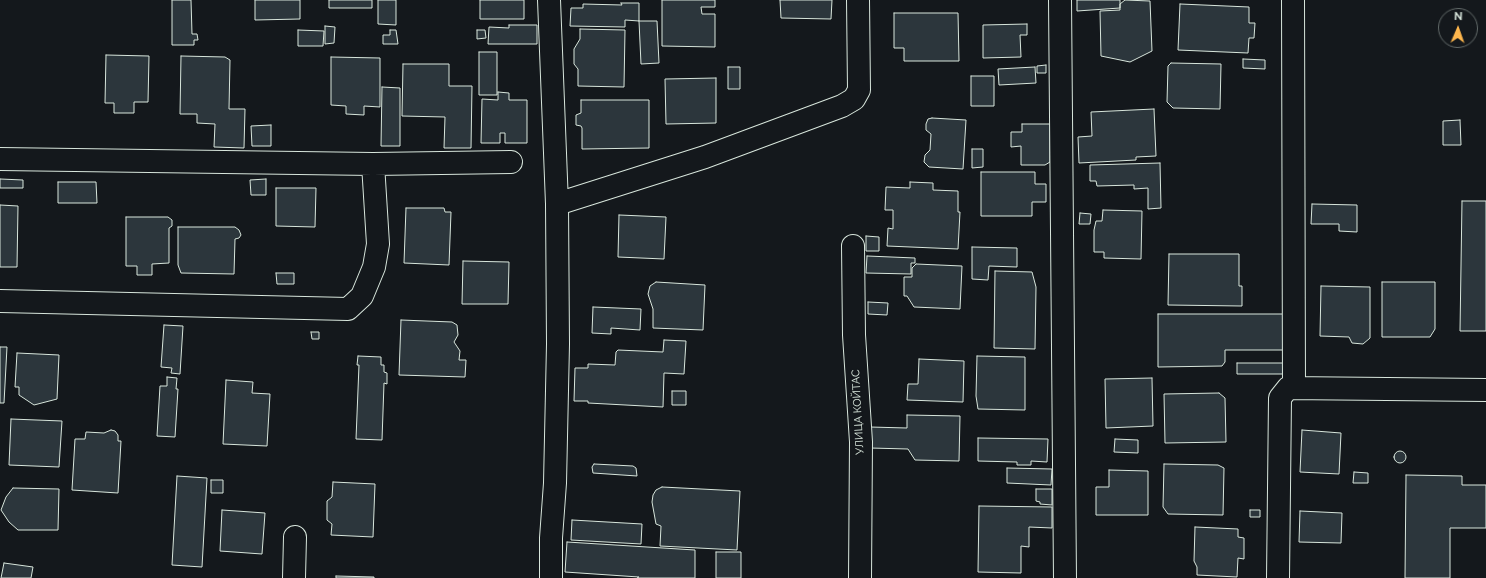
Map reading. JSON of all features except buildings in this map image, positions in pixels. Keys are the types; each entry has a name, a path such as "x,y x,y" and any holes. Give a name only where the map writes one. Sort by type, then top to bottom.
{"street":[{"path":"549,0 557,204 558,352 555,483 550,538 552,578"},
{"path":"557,204 705,157 842,106 854,100 859,90 858,0"},
{"path":"1060,0 1065,578"},
{"path":"1293,0 1294,388"},
{"path":"0,159 373,164 511,162"},
{"path":"0,301 348,309 362,296 370,279 376,259 378,244 373,164"},
{"name":"УЛИЦА КОЙТАС","path":"853,246 854,335 861,442 860,578"},
{"path":"1278,578 1280,398 1288,388 1486,390"},
{"path":"294,578 295,537"}]}
